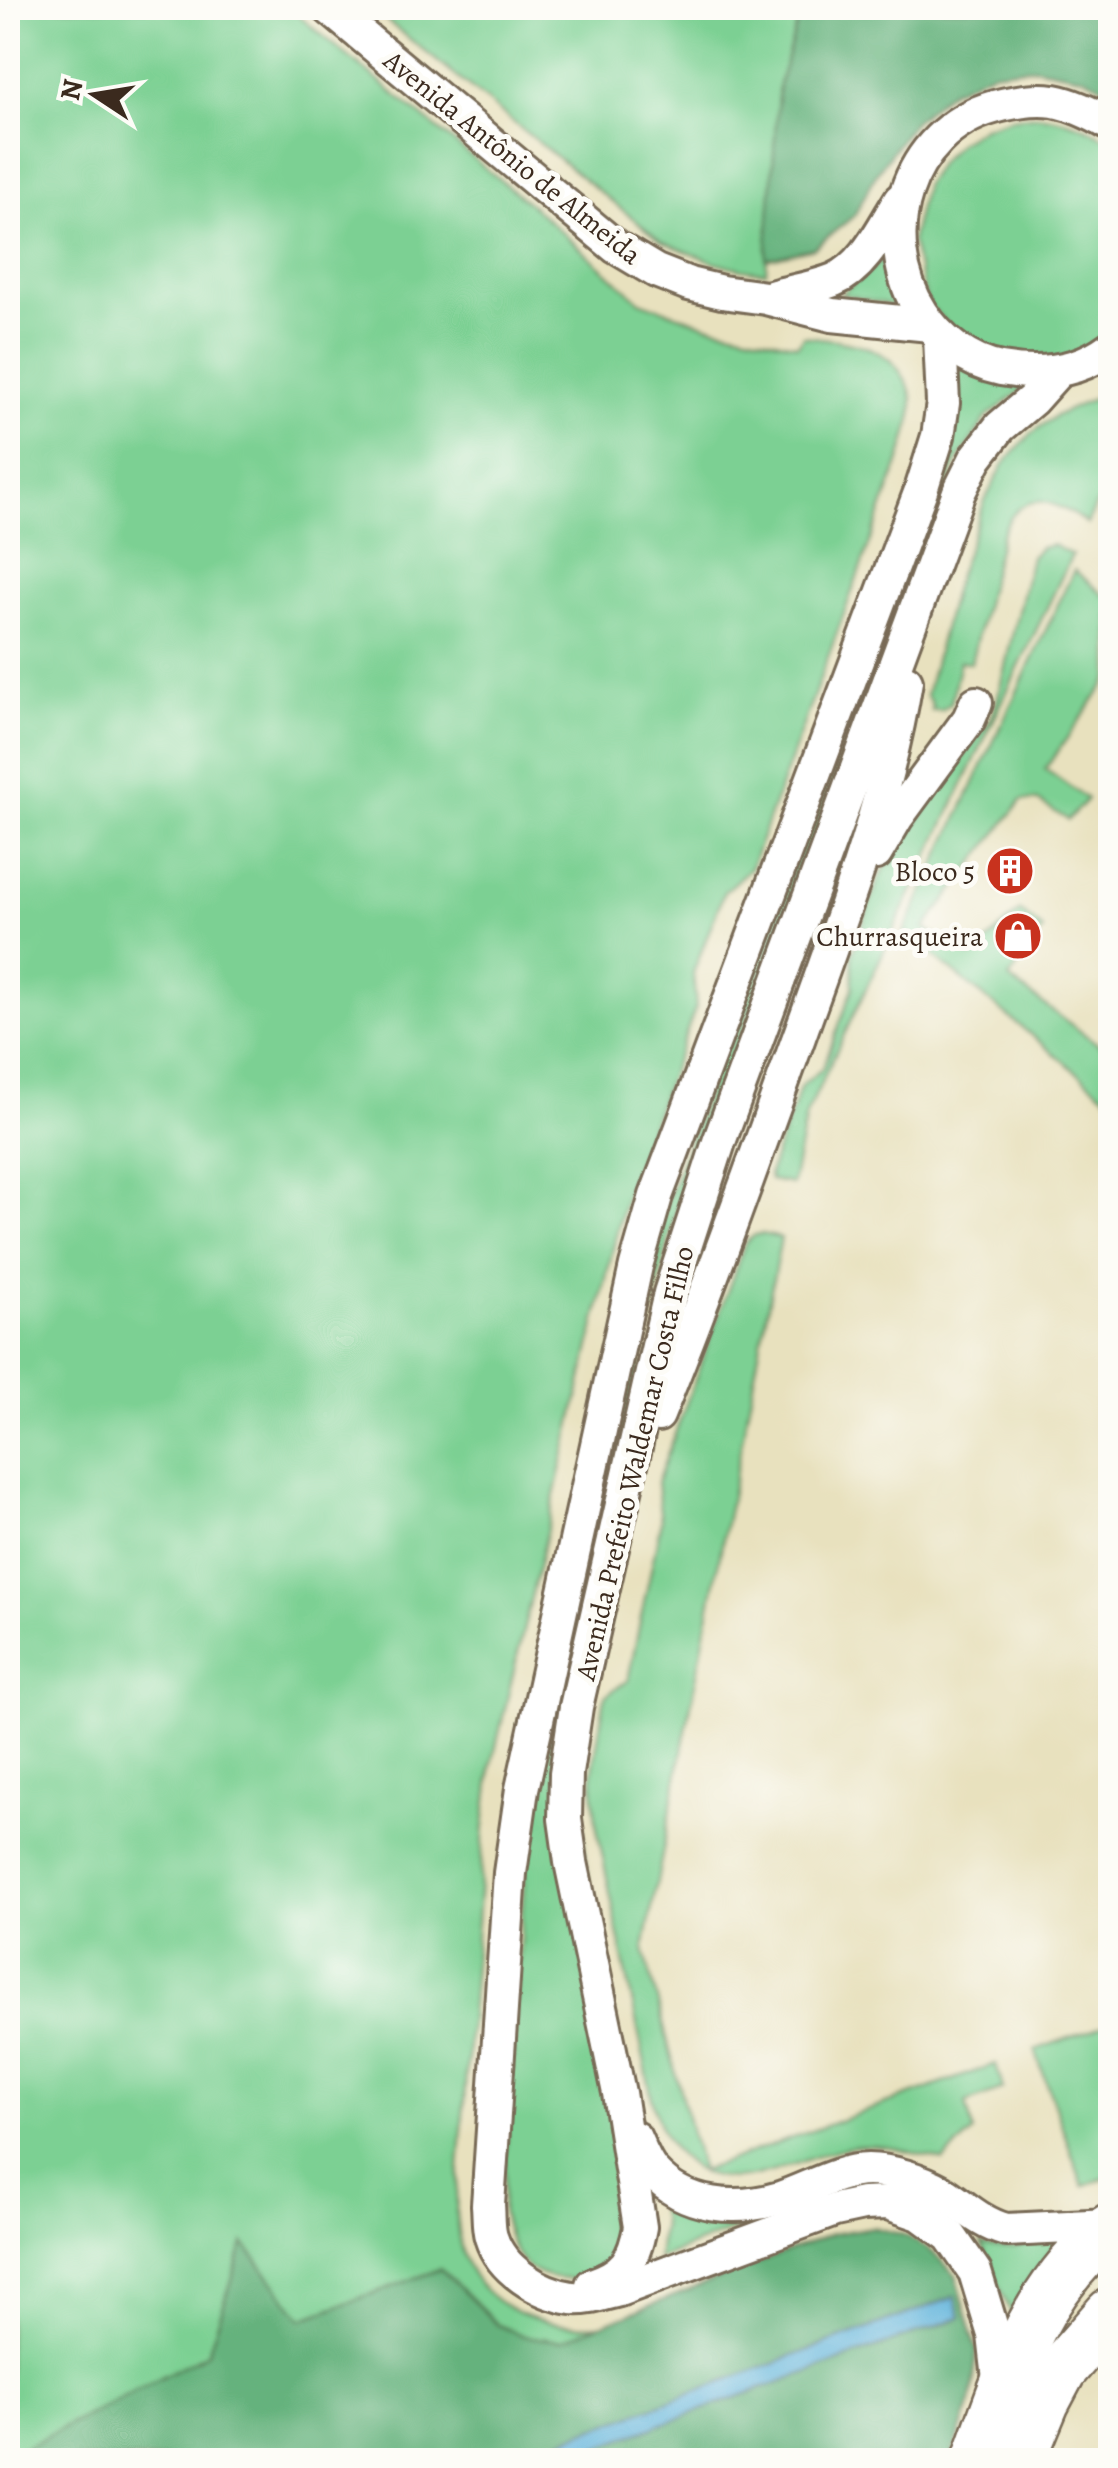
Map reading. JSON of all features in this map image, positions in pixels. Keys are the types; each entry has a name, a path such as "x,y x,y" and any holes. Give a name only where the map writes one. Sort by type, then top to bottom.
{"main road":[{"path":"978,2460 1022,2344 1047,2297 1110,2227"},
{"path":"1024,2453 1061,2370 1110,2314"},
{"path":"1024,2453 1069,2396 1110,2356"}],"street":[{"name":"Avenida Antônio de Almeida","path":"328,8 616,247 656,271 722,292 935,331"},
{"name":"Avenida Antônio de Almeida","path":"766,298 835,280 853,267 873,244 922,158 948,131 979,111 1015,101 1053,101 1088,111 1110,124"},
{"name":"Avenida Antônio de Almeida","path":"905,192 898,227 900,262 910,295 935,331 963,354 992,367 1025,373 1057,372 1097,358 1110,348"},
{"path":"935,331 943,403 938,436 921,490 682,1127 636,1266 522,1788 510,1873 488,2205 491,2238 507,2265 528,2282 570,2298 619,2290 834,2210 888,2203 920,2214 950,2236 975,2272 994,2335 1001,2395"},
{"name":"Avenida Prefeito Waldemar Costa Filho","path":"619,2092 571,1862 566,1773 571,1730 670,1293 719,1142 959,492 976,458 1000,427 1057,372"},
{"path":"619,1512 738,1205 843,914 882,792 919,598"},
{"path":"843,914 897,817 969,720 976,702 946,731 929,733 910,724 903,713 903,695"},
{"path":"548,2291 578,2288 614,2276 629,2262 636,2248 640,2226 619,2092"},
{"path":"619,2092 630,2127 652,2171 692,2199 714,2205 758,2202 866,2170 940,2190 990,2226 1006,2230 1110,2227"}],"green space":[{"path":"8,8 289,8 532,206 640,301 707,325 798,345 803,336 872,349 894,364 903,376 913,406 900,461 751,867 724,892 693,973 696,1007 627,1189 491,1768 456,2212 460,2244 480,2285 514,2310 556,2323 600,2325 560,2341 524,2336 497,2325 441,2269 208,2353 8,2456"},
{"path":"371,8 802,8 779,84 766,272 725,265 661,241"},
{"path":"802,8 1110,8 1110,90 1082,76 1034,67 991,72 950,91 913,122 877,173 854,216 814,248 766,259 779,84"},
{"path":"1038,115 1076,124 1110,141 1110,340 1064,362 971,348 927,303 911,241 924,186 939,162 959,142 983,127 1010,118"},
{"path":"885,257 889,283 899,307 841,294"},
{"path":"946,359 1026,387 987,417 955,466 676,1210 564,1688 633,2231 595,2278 557,2279 530,2269 520,2259 506,2230 502,2210 528,1823 665,1205 942,467"},
{"path":"1110,391 1110,476 1087,524 1061,508 1038,502 1027,504 1009,520 1001,536 971,663 960,661 951,703 942,710 931,710 926,695 955,583 985,500 1004,464 1031,434 1055,416"},
{"path":"1053,545 1072,555 806,1115 792,1184 770,1180 773,1161 801,1086 823,1068 853,988 852,954 878,880 990,720 1031,557 1040,548"},
{"path":"1074,570 1110,600 1110,678 1045,769 1087,799 1068,820 1038,801 1022,800 925,928 971,957 1020,911 1043,930 1009,979 1110,1053 1110,1099 904,932"},
{"path":"762,1234 781,1238 644,1949 701,2171 996,2064 1003,2089 966,2103 973,2132 943,2161 866,2146 845,2148 778,2170 734,2179 713,2177 694,2168 672,2147 660,2124 596,1824 592,1775 605,1696 628,1680 661,1521 657,1483 745,1243"},
{"path":"1110,2023 1110,2176 1083,2186 1035,2050"},
{"path":"658,2200 696,2220 737,2229 658,2259 662,2222"},
{"path":"872,2227 904,2235 929,2249 956,2275 977,2351 971,2403 951,2460 562,2460 960,2318 954,2297 507,2460 8,2460 8,2456 208,2353 244,2243 302,2319 441,2269 497,2325 524,2336 560,2341 831,2234"},
{"path":"1047,2238 1062,2241 1012,2316 981,2243 1007,2247"}],"water":[{"path":"955,2297 961,2317 562,2460 507,2460"}],"place":[{"name":"Bloco 5","path":"1010,871"},
{"name":"Churrasqueira","path":"1018,936"}]}
